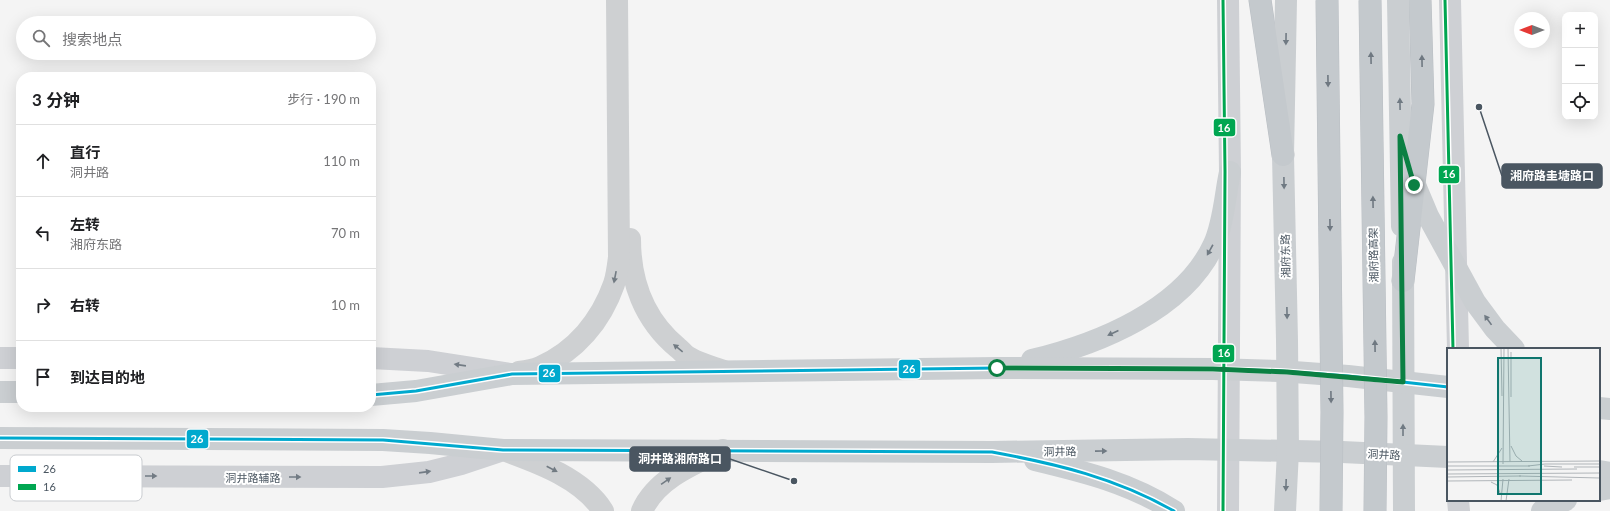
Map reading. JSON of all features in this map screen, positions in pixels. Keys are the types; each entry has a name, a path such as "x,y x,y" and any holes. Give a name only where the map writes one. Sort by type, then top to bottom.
{"highway":[{"path":"1260,0 1283,155"},
{"path":"1327,0 1332,404 1331,511"},
{"name":"湘府路高架","path":"1370,0 1376,418 1375,511"},
{"path":"1403,281 1423,104 1420,0"}],"main road":[{"path":"1228,0 1230,172 1228,511"},
{"name":"湘府东路","path":"1285,511 1288,451 1283,155 1286,0"},
{"path":"1398,0 1403,281 1404,511"},
{"path":"1450,0 1458,348"},
{"path":"1400,136 1414,185 1455,268 1475,302 1494,329 1513,348"},
{"path":"997,368 1055,354 1095,341 1130,325 1160,305 1177,291 1202,266 1215,243 1221,221 1230,172"},
{"path":"0,358 16,358"},
{"path":"376,358 428,361 512,374"},
{"path":"377,395 416,391 512,374 997,368 1287,372 1447,387"},
{"path":"0,392 16,392"},
{"path":"1600,408 1610,409"},
{"name":"洞井路","path":"0,438 383,440 430,442 503,450 992,452 1229,450 1447,457"},
{"name":"洞井路辅路","path":"142,476 382,477 429,472 461,464 503,450"},
{"path":"992,452 1031,459 1081,471 1114,481 1146,495 1174,511"},
{"path":"1600,472 1610,473"},
{"name":"洞井路辅路","path":"0,476 10,476"},
{"path":"1600,490 1610,488"},
{"path":"1458,501 1459,511"},
{"path":"1542,511 1564,501"}],"street":[{"path":"512,374 539,367 577,344 591,328 605,307 614,283 619,256 616,0"},
{"path":"627,0 630,256 638,291 651,320 668,340 689,358 724,371"},
{"path":"503,450 554,470 597,502 603,511"},
{"path":"642,511 645,503 660,485 679,472 723,450"}],"transit line":[{"name":"16","path":"1223,0 1225,172 1223,511"},
{"name":"16","path":"1445,0 1453,348"},
{"name":"26","path":"376,395 416,391 512,374 997,368 1213,369 1280,371 1348,376 1447,387"},
{"name":"26","path":"0,438 383,440 503,450 992,452 1063,467 1108,481 1152,499 1174,511"}],"place":[{"name":"湘府路圭塘路口","path":"1479,107"},
{"name":"洞井路湘府路口","path":"794,481"}],"route":[{"path":"997,368 1213,369 1348,376 1403,382 1403,281 1400,136 1414,185"}]}
